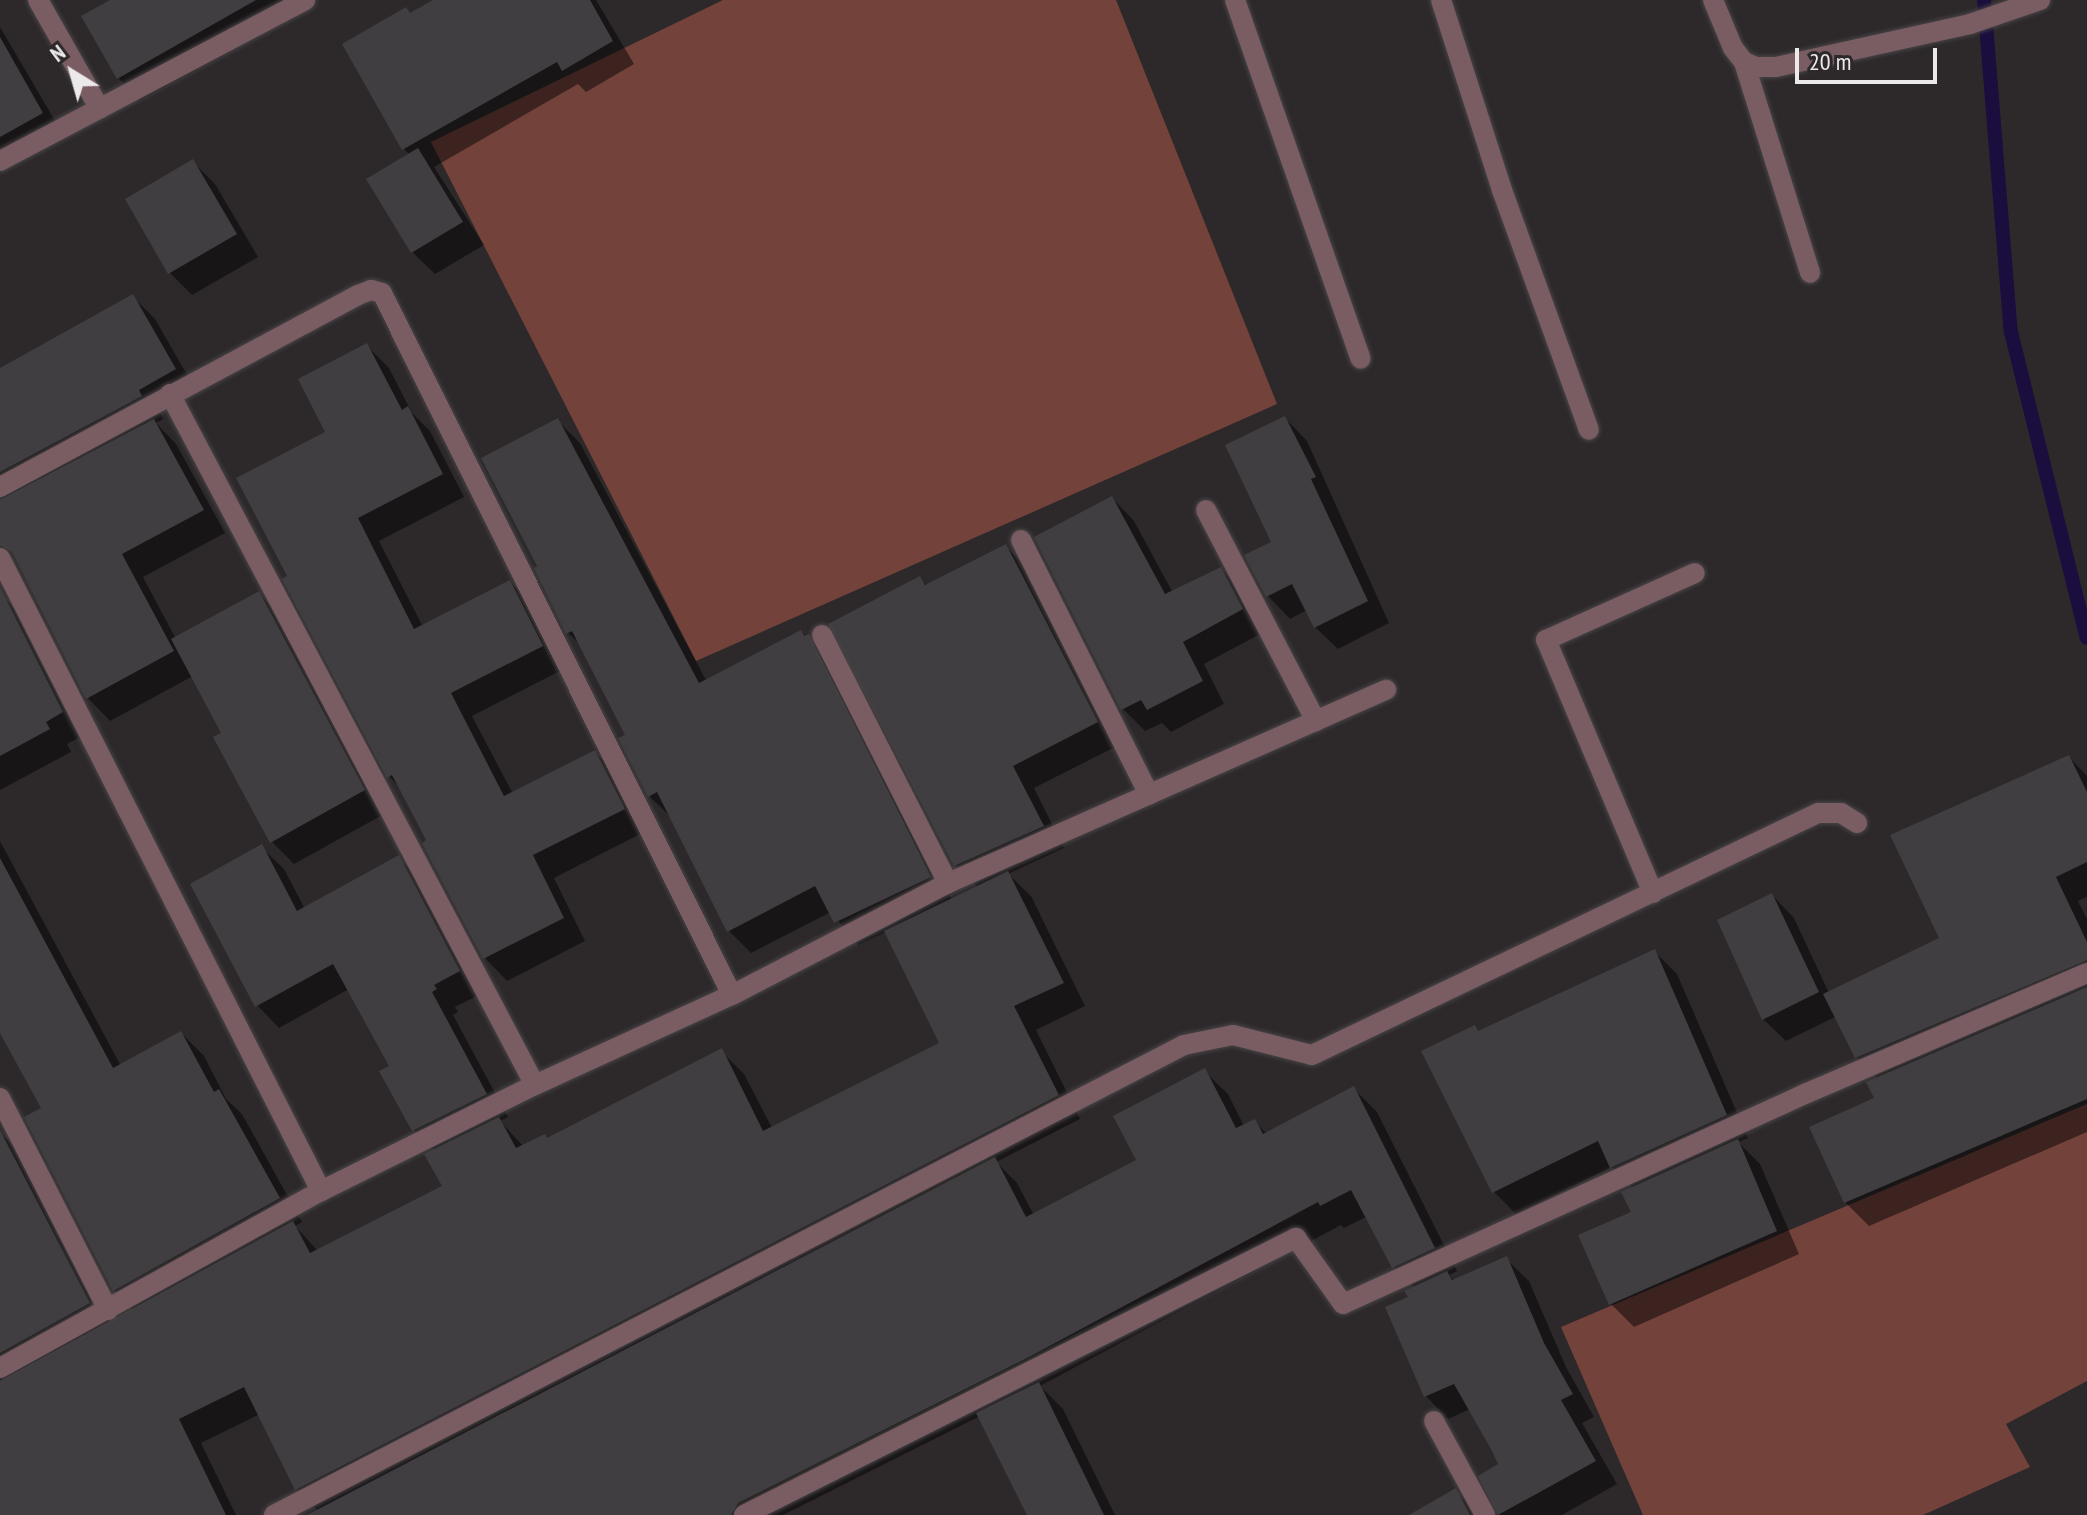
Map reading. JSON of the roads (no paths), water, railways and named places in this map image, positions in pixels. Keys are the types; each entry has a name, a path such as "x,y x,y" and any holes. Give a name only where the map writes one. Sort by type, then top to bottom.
{"street":[{"path":"38,0 100,109"},
{"path":"0,161 305,0"},
{"path":"1235,0 1361,359"},
{"path":"1441,0 1502,190 1589,430"},
{"path":"1713,0 1733,48 1744,62 1810,273"},
{"path":"1744,62 1756,67 1776,67 1975,23 2040,0"},
{"path":"0,487 358,295 371,290 382,293 732,995"},
{"path":"170,394 535,1085"},
{"path":"1206,510 1316,721"},
{"path":"1021,540 1149,795"},
{"path":"0,558 321,1191"},
{"path":"1653,893 1546,640 1695,573"},
{"path":"822,635 948,883"},
{"path":"0,1368 321,1191 535,1085 732,995 948,883 1386,690"},
{"path":"274,1515 1184,1045 1233,1035 1300,1055 1312,1055 1818,813 1841,813 1857,823"},
{"path":"744,1515 1296,1238 1343,1304 1807,1093 2087,973"},
{"path":"0,1098 108,1310"},
{"path":"1434,1421 1485,1515"}],"waterway":[{"path":"1984,0 2011,332 2087,638"}]}
